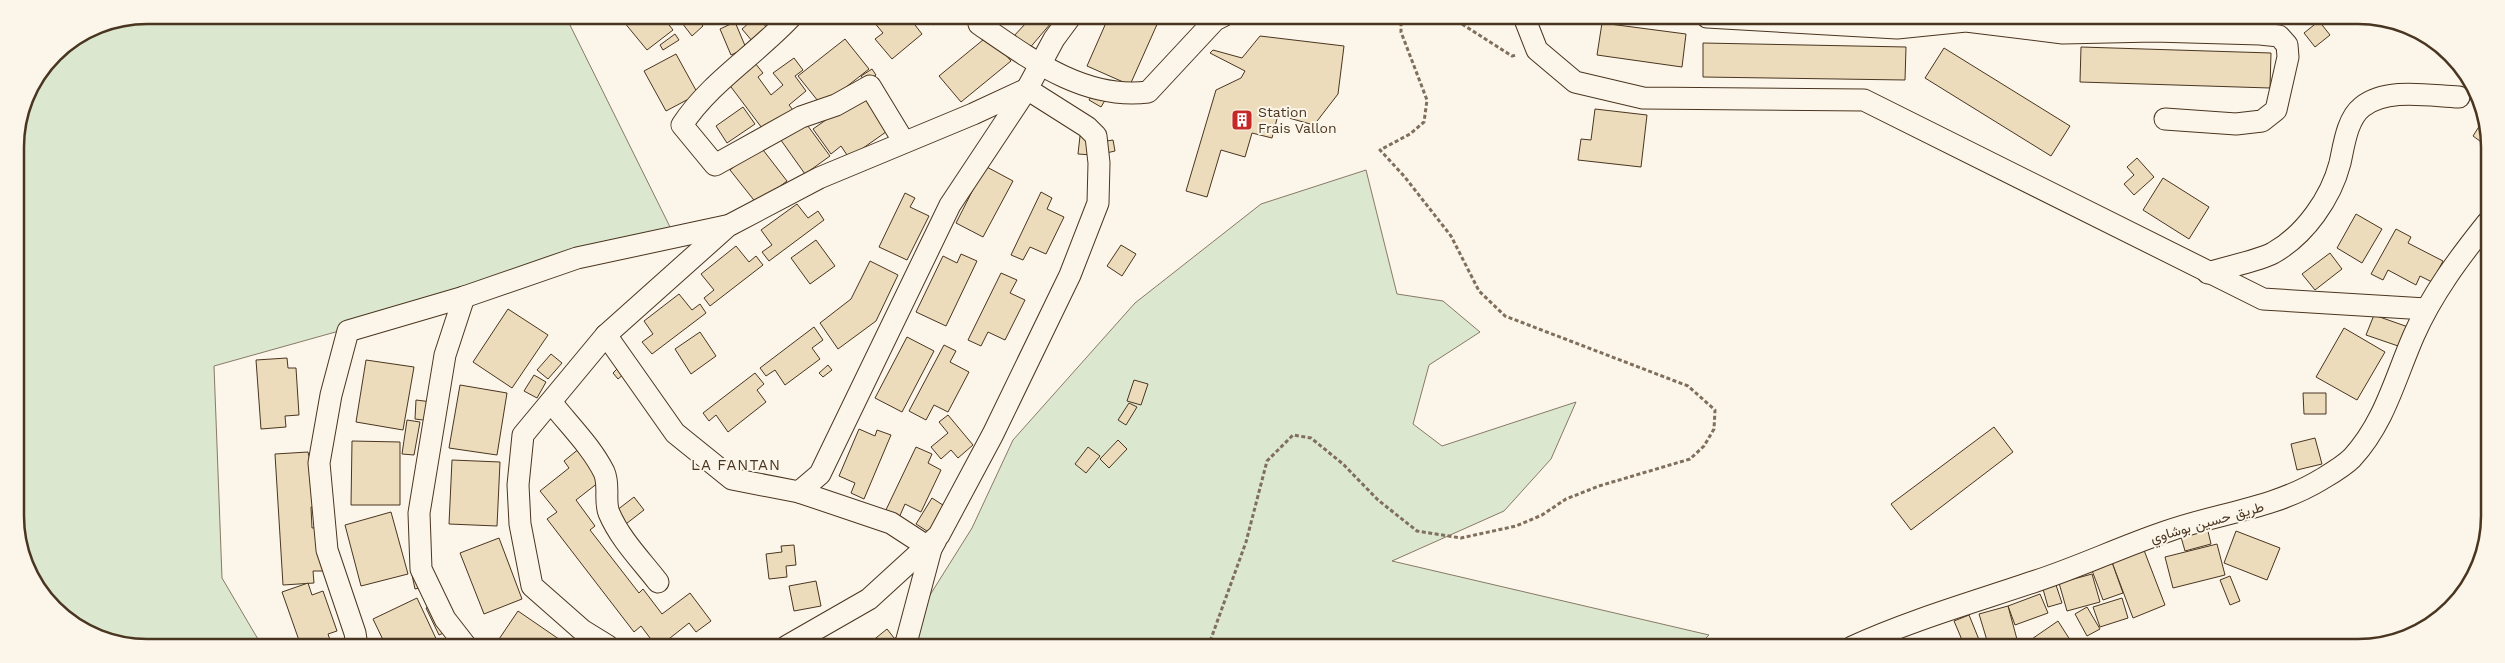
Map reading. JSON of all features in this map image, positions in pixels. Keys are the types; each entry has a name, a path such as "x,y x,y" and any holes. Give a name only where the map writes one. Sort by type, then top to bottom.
{"street":[{"path":"784,24 696,103 682,125 714,165 801,117 836,105 870,86 904,142"},
{"path":"979,24 1039,66 1108,92 1126,95 1148,92 1211,24"},
{"path":"799,492 820,474 950,204 1026,89 1064,24"},
{"path":"1527,24 1537,50 1575,82 1643,98 1864,100 2263,299 2426,309"},
{"path":"1828,24 1897,28 1936,24"},
{"path":"1990,24 2063,33 2260,34 2279,36 2288,45 2288,57 2276,110 2262,121 2236,124 2166,119"},
{"path":"597,639 582,630 532,586 520,524 518,485 523,435 606,335 728,226 818,178 973,114 1026,89"},
{"path":"907,639 932,543 993,434 1070,275 1098,203 1099,163 1096,136 1087,127 1026,89"},
{"path":"2208,273 2273,253 2308,224 2337,174 2348,129 2361,107 2377,98 2403,95 2459,97"},
{"path":"355,639 327,550 320,463 331,395 348,331 464,297 577,258 728,226"},
{"name":"طريق حسين بوشاوي","path":"1873,639 1907,623 2038,580 2166,531 2261,507 2302,491 2350,460 2369,438 2388,403 2426,309 2453,267 2481,232"},
{"path":"461,639 445,619 421,569 420,513 445,355 464,297"},
{"path":"606,335 675,433 732,479 799,492 891,523 932,543"},
{"path":"551,402 598,462 605,475 608,488 608,511 622,536 658,582"},
{"path":"799,639 869,599 932,543"}],"path":[{"path":"1211,639 1246,542 1267,461 1294,435 1311,438 1343,464 1378,500 1417,531 1461,538 1516,526 1542,515 1566,499 1600,486 1690,459 1704,446 1714,429 1715,410 1688,386 1505,316 1479,291 1452,236 1404,176 1380,150 1410,134 1424,122 1427,100 1401,32 1401,24"},
{"path":"1463,24 1512,56 1537,50"}],"green space":[{"path":"139,24 569,24 675,237 214,366 222,578 258,639 139,639 107,633 85,623 60,603 40,578 30,556 24,524 24,139 28,115 44,78 66,54 85,40 107,30"},
{"path":"1366,170 1397,294 1443,301 1480,332 1429,365 1413,424 1442,446 1576,402 1551,459 1504,511 1392,561 1709,635 1705,639 902,639 972,528 1013,440 1135,303 1261,204"}],"building":[{"path":"626,24 668,24 673,30 647,50"},
{"path":"683,24 701,24 703,26 692,36"},
{"path":"731,24 736,24 746,48 731,55 720,29"},
{"path":"748,24 764,24 768,29 753,42 742,29"},
{"path":"876,24 914,24 922,34 892,59 875,39 883,33"},
{"path":"1025,24 1050,24 1028,50 1013,37"},
{"path":"1105,24 1157,24 1130,85 1087,66"},
{"path":"1602,24 1686,34 1682,67 1597,55"},
{"path":"2315,24 2321,24 2330,35 2315,47 2304,33"},
{"path":"675,34 679,40 663,50 660,45"},
{"path":"989,35 1011,61 961,102 939,76"},
{"name":"Station Frais Vallon","path":"1260,36 1344,46 1338,94 1314,125 1278,115 1272,138 1252,133 1245,157 1221,150 1207,197 1186,191 1216,90 1241,78 1245,71 1210,53 1213,50 1242,58"},
{"path":"845,39 869,69 822,106 798,76"},
{"path":"1703,43 1906,47 1905,80 1703,77"},
{"path":"2081,47 2271,53 2270,88 2080,82"},
{"path":"1944,48 2070,126 2051,156 1925,78"},
{"path":"676,54 698,94 666,111 644,71"},
{"path":"794,58 803,70 795,76 806,91 789,105 793,110 765,132 728,83 755,63 763,73 758,77 771,95 783,85 773,73"},
{"path":"872,69 876,75 865,82 861,76"},
{"path":"1095,90 1107,97 1101,107 1089,100"},
{"path":"867,91 893,127 849,158 841,146 831,154 813,129"},
{"path":"743,107 755,124 727,143 716,126"},
{"path":"1595,109 1647,115 1641,167 1578,160 1581,139 1591,140"},
{"path":"802,118 830,156 805,174 778,136"},
{"path":"2479,126 2481,142 2473,136"},
{"path":"1080,136 1095,138 1092,155 1078,154"},
{"path":"1113,140 1115,151 1102,154 1100,142"},
{"path":"760,146 787,181 757,204 730,170"},
{"path":"2137,158 2154,177 2134,195 2124,184 2134,175 2127,167"},
{"path":"985,166 1013,181 983,237 956,223"},
{"path":"2163,178 2209,207 2189,239 2143,210"},
{"path":"1041,192 1052,198 1047,209 1064,217 1046,254 1030,247 1023,260 1011,255"},
{"path":"905,193 915,198 910,207 929,216 907,260 879,247"},
{"path":"797,204 808,218 818,211 824,220 769,261 762,252 772,245 761,230"},
{"path":"2356,214 2382,229 2362,263 2337,248"},
{"path":"2396,229 2411,237 2408,243 2443,261 2432,282 2420,276 2416,285 2388,270 2383,280 2371,274"},
{"path":"816,240 835,266 810,284 791,258"},
{"path":"1121,245 1136,254 1122,276 1107,266"},
{"path":"736,246 749,262 756,256 763,265 710,306 704,298 714,290 701,274"},
{"path":"2330,253 2342,269 2315,290 2302,274"},
{"path":"961,254 977,261 946,326 916,312 943,256 957,263"},
{"path":"870,261 898,275 876,321 838,349 820,323 851,299"},
{"path":"1001,273 1017,280 1010,293 1025,300 1005,340 988,332 981,346 968,340"},
{"path":"679,294 692,310 700,304 706,313 652,354 642,342 653,334 644,321"},
{"path":"508,309 548,335 512,388 473,362"},
{"path":"2374,315 2411,328 2404,348 2366,335"},
{"path":"814,327 823,340 812,348 820,359 785,385 775,370 766,376 760,368"},
{"path":"2344,328 2385,352 2357,400 2316,377"},
{"path":"700,332 716,356 691,374 675,349"},
{"path":"907,337 934,351 902,412 875,398"},
{"path":"944,345 956,351 950,362 969,372 948,412 934,405 926,420 909,411"},
{"path":"551,354 562,363 548,379 537,370"},
{"path":"287,358 288,368 296,368 299,415 285,416 286,427 261,429 256,360"},
{"path":"366,360 414,367 403,430 356,422"},
{"path":"621,365 627,371 618,379 613,373"},
{"path":"828,365 832,370 823,377 819,373"},
{"path":"755,373 764,384 757,390 766,402 728,432 716,415 709,421 703,413"},
{"path":"534,375 546,382 537,398 524,391"},
{"path":"1134,380 1148,384 1141,405 1127,401"},
{"path":"460,385 507,393 497,455 449,448"},
{"path":"2303,393 2326,393 2326,414 2304,414"},
{"path":"416,400 432,402 431,421 415,419"},
{"path":"1129,403 1137,407 1126,425 1118,420"},
{"path":"948,415 973,445 958,458 951,450 941,459 931,447 948,433 939,422"},
{"path":"407,420 420,422 414,455 402,454"},
{"path":"1994,427 2013,452 1911,530 1891,504"},
{"path":"859,429 875,436 877,430 891,435 864,499 851,493 855,483 839,476"},
{"path":"2315,438 2322,464 2297,470 2291,444"},
{"path":"1118,440 1127,449 1109,468 1100,459"},
{"path":"352,441 400,442 400,505 351,505"},
{"path":"916,447 932,454 928,463 941,470 921,512 905,504 898,520 884,514"},
{"path":"1088,447 1100,456 1086,473 1075,464"},
{"path":"580,448 603,479 576,500 595,526 590,530 639,593 643,589 662,614 690,593 711,621 696,632 689,623 669,639 651,639 641,626 634,632 547,519 557,512 540,491 569,468 564,461"},
{"path":"308,452 321,506 311,507 312,528 320,527 323,571 313,571 314,583 283,585 275,454"},
{"path":"452,460 500,462 497,526 449,524"},
{"path":"634,497 644,510 622,527 612,514"},
{"path":"932,498 949,509 933,535 916,524"},
{"path":"391,512 408,574 361,586 345,525"},
{"path":"2206,523 2211,544 2185,551 2179,530"},
{"path":"2236,531 2280,548 2267,580 2224,563"},
{"path":"499,538 522,599 484,614 460,553"},
{"path":"2217,544 2225,575 2173,588 2165,557"},
{"path":"794,545 796,565 786,566 787,577 769,579 766,554 782,552 781,546"},
{"path":"2142,545 2165,605 2133,618 2110,557"},
{"path":"2110,557 2123,593 2103,600 2090,565"},
{"path":"424,572 427,586 415,589 412,575"},
{"path":"2092,574 2100,602 2067,611 2059,583"},
{"path":"2230,576 2240,601 2230,605 2220,580"},
{"path":"816,581 821,606 794,611 789,586"},
{"path":"308,583 312,595 323,591 337,631 328,634 330,639 299,639 282,592"},
{"path":"2056,585 2062,603 2048,607 2043,589"},
{"path":"2040,594 2048,613 2015,625 2008,606"},
{"path":"417,598 436,639 383,639 373,619"},
{"path":"2122,598 2128,618 2100,627 2093,607"},
{"path":"436,603 450,630 439,635 426,608"},
{"path":"2008,606 2017,639 1987,639 1979,614"},
{"path":"2087,607 2100,629 2087,636 2075,614"},
{"path":"518,611 559,639 499,639"},
{"path":"1969,615 1979,639 1962,639 1954,621"},
{"path":"2058,621 2069,639 2032,639"},
{"path":"887,629 895,639 875,639"}],"place":[{"name":"Station Frais Vallon","path":"1242,120"}],"district":[{"name":"LA FANTAN","path":"736,465"}]}
